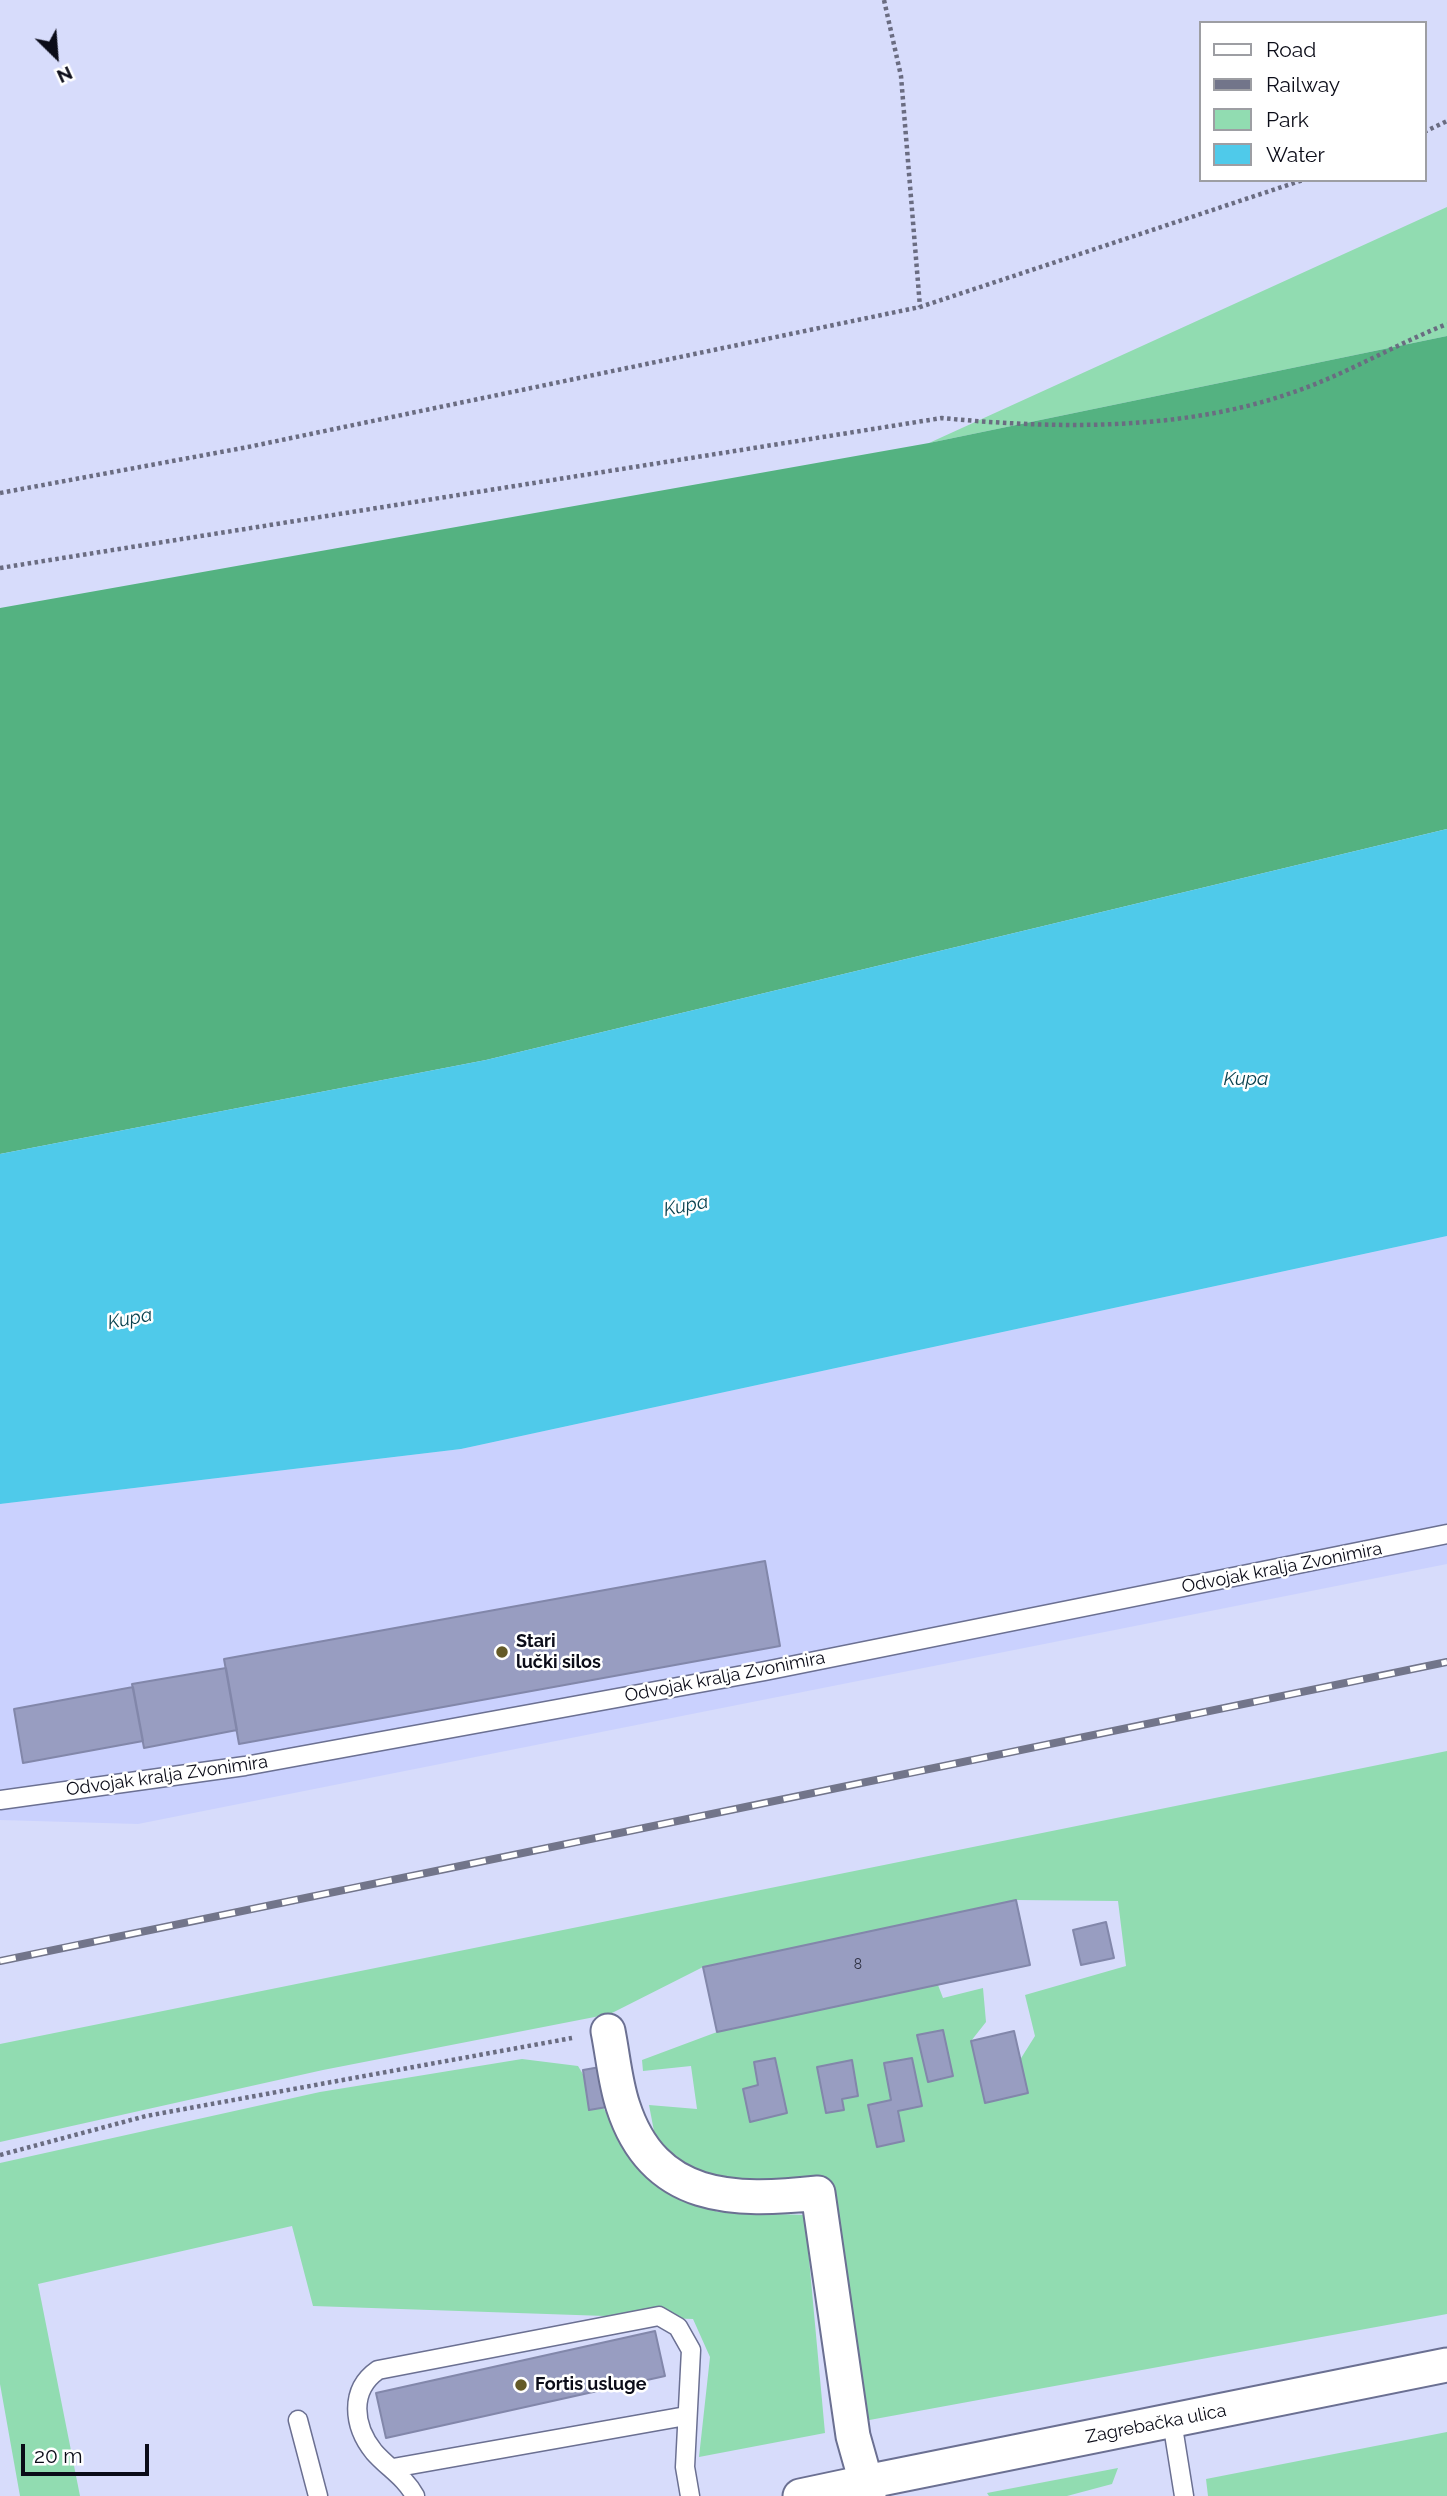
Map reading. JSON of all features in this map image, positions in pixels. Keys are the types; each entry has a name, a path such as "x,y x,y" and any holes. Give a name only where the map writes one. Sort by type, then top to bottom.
{"street":[{"path":"608,2031 623,2106 639,2141 671,2177 720,2196 765,2198 818,2193 853,2435 867,2489"},
{"name":"Zagrebačka ulica","path":"800,2496 867,2489 1172,2421 1447,2365"}],"lane":[{"name":"Odvojak kralja Zvonimira","path":"0,1800 245,1766 738,1676 1447,1534"},
{"path":"415,2496 393,2468 374,2452 367,2440 357,2402 362,2383 379,2370 659,2316 678,2327 691,2350 685,2467 691,2496"},
{"path":"393,2468 686,2416"},
{"path":"298,2420 318,2496"},
{"path":"1172,2421 1184,2496"}],"path":[{"path":"884,0 901,76 920,307"},
{"path":"1426,131 1447,121"},
{"path":"0,493 248,447 920,307 1297,182"},
{"path":"0,568 942,418 997,423 1110,423 1206,415 1290,394 1357,367 1447,324"},
{"path":"0,2155 146,2116 608,2031"}],"shaded area":[{"path":"1447,1236 1447,1564 138,1824 0,1820 0,1504 461,1449"}],"green space":[{"path":"1447,207 1447,336 929,443"},
{"path":"1447,336 1447,829 486,1060 0,1154 0,608 929,443"},
{"path":"1447,1751 1447,2314 864,2421 825,2176 725,2186 677,2165 657,2147 649,2105 697,2109 691,2066 643,2071 642,2060 717,2032 938,1985 943,1998 983,1988 986,2022 971,2041 985,2103 1028,2093 1018,2063 1035,2036 1025,1995 1126,1966 1118,1901 1016,1900 703,1967 610,2014 323,2070 0,2142 0,2044"},
{"path":"522,2059 578,2066 610,2119 662,2190 718,2212 805,2215 825,2433 699,2457 710,2357 693,2319 313,2306 292,2226 38,2284 80,2496 20,2496 0,2384 0,2163 320,2092"},
{"path":"1447,2432 1447,2496 1208,2496 1206,2479"},
{"path":"1118,2468 1112,2484 1067,2496 989,2496 987,2493"}],"water":[{"name":"Kupa","path":"1447,829 1447,1236 461,1449 0,1504 0,1154 486,1060"}],"building":[{"name":"Stari lučki silos","path":"765,1561 780,1646 239,1744 224,1659"},
{"path":"226,1668 237,1730 144,1748 132,1684"},
{"path":"133,1687 143,1741 23,1763 14,1709"},
{"path":"1016,1900 1030,1965 717,2032 703,1967"},
{"path":"1106,1922 1114,1958 1081,1965 1073,1930"},
{"path":"943,2030 953,2076 928,2082 917,2035"},
{"path":"1014,2031 1028,2093 985,2103 971,2041"},
{"path":"775,2058 787,2113 750,2122 743,2089 758,2085 754,2062"},
{"path":"912,2058 922,2106 898,2111 904,2141 877,2147 868,2105 891,2100 884,2063"},
{"path":"852,2060 858,2096 842,2099 844,2110 826,2113 817,2067"},
{"path":"606,2066 613,2106 589,2110 583,2070"},
{"name":"Fortis usluge","path":"655,2331 665,2376 386,2438 376,2393"}],"railway":[{"path":"0,1961 1447,1662"}],"place":[{"name":"Stari lučki silos","path":"502,1652"},
{"name":"Fortis usluge","path":"521,2385"}]}
